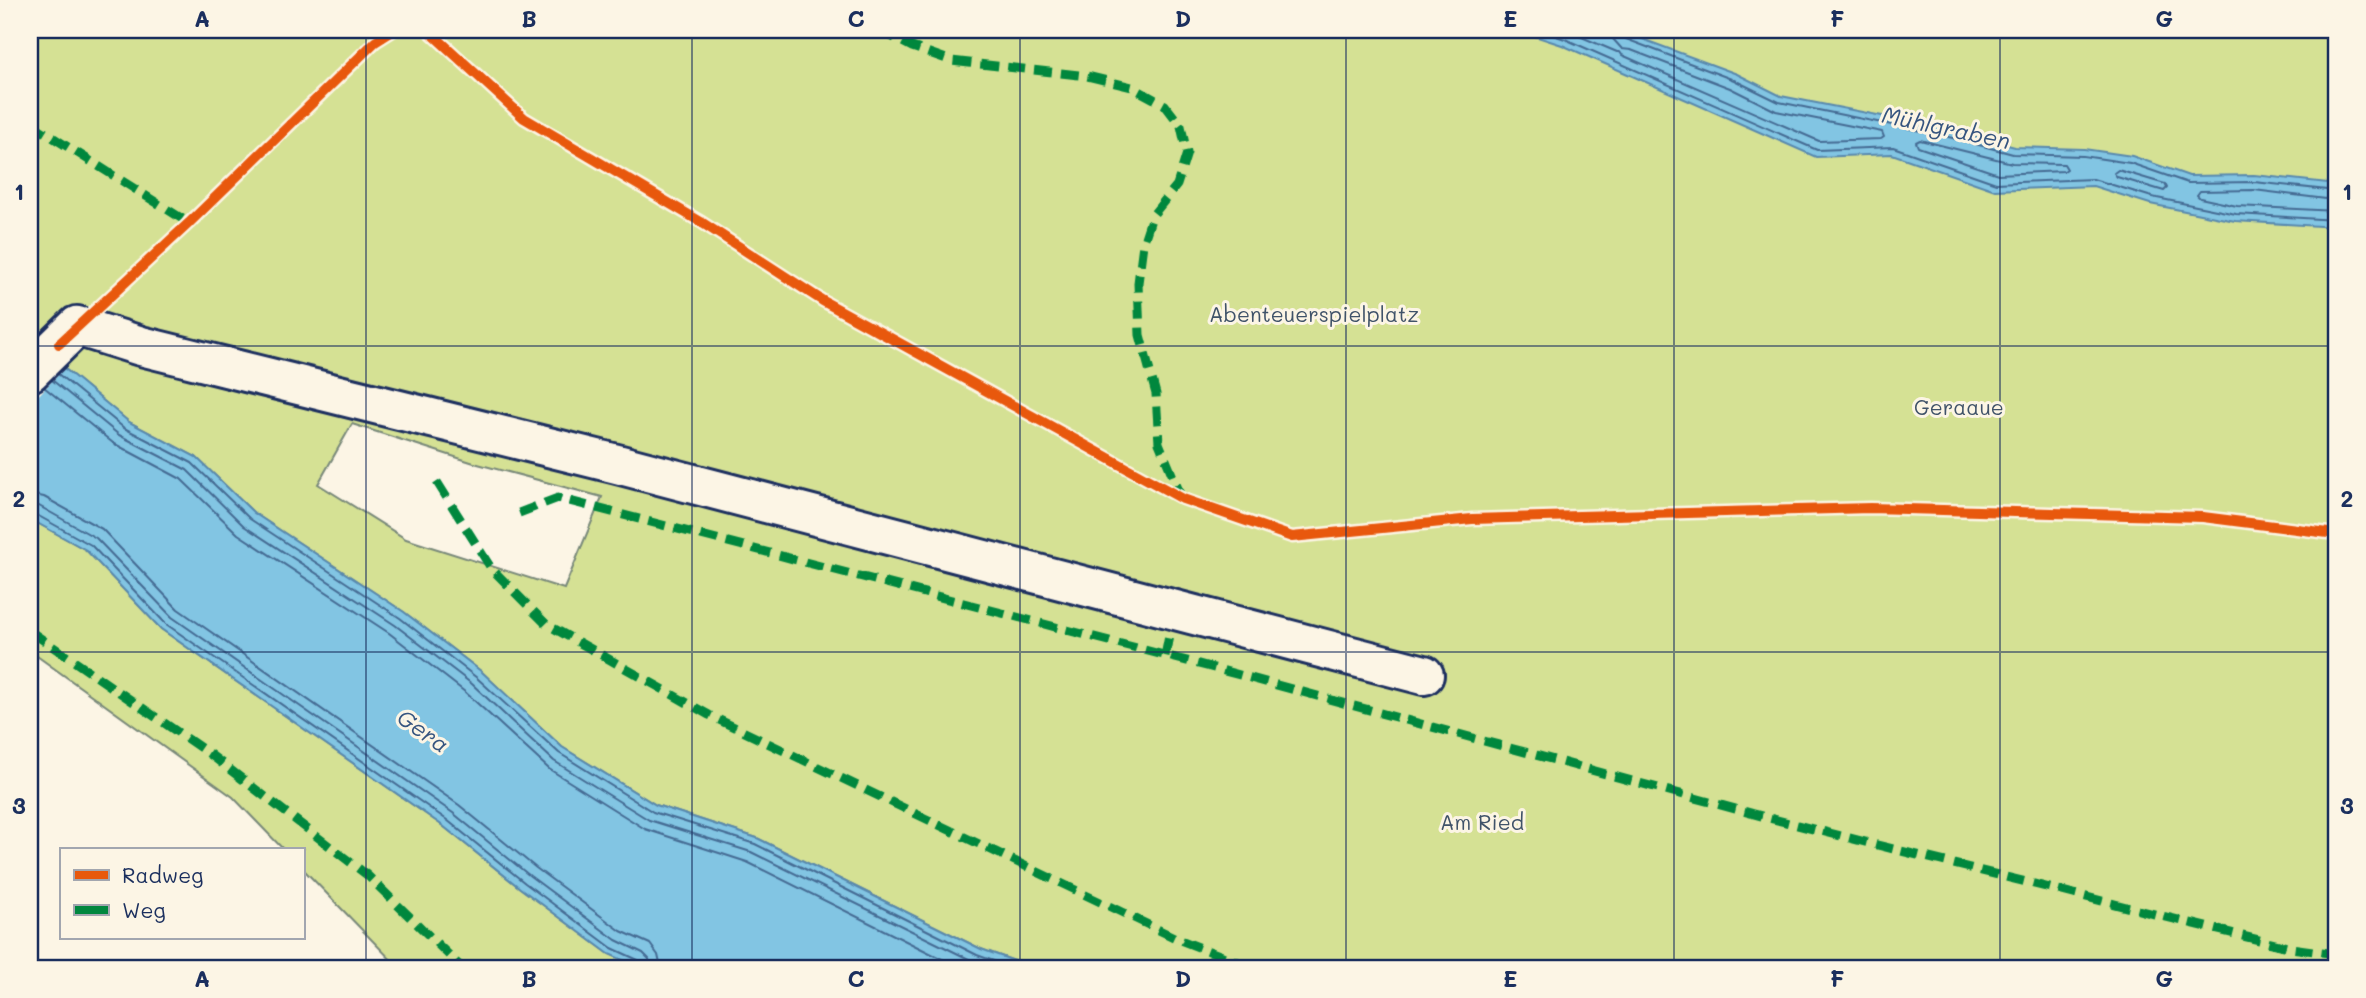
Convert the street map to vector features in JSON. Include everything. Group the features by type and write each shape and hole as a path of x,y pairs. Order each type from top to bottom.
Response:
{"lane":[{"path":"30,373 76,326 141,346 617,464 1173,621 1424,675"}],"green space":[{"name":"Geraaue","path":"30,30 2336,30 2336,968 1034,968 981,949 757,838 656,805 562,747 482,672 404,612 254,513 196,457 129,422 30,340","holes":["352,424 474,463 602,497 564,589 406,539 318,484"]},
{"path":"30,519 86,550 161,629 443,826 609,954 641,968 399,968 304,870 304,848 282,848 233,797 30,651"}],"water":[{"path":"1516,30 1618,30 1737,74 1781,96 1943,128 2015,147 2084,149 2132,156 2189,176 2254,175 2336,182 2336,227 2235,221 2150,204 2093,186 1995,190 1892,154 1816,157 1562,45"},
{"name":"Gera","path":"30,340 129,422 196,457 254,513 404,612 482,672 562,747 656,805 757,838 981,949 1034,968 641,968 609,954 443,826 161,629 86,550 30,519"}],"pier":[{"path":"30,338 66,367 30,404"}],"marked path":[{"path":"879,30 912,47 952,61 1087,76 1132,87 1165,105 1181,126 1187,153 1177,185 1152,216 1143,244 1138,283 1140,335 1156,394 1159,443 1182,498"},
{"path":"30,123 189,223"},
{"path":"437,482 491,568 546,624 709,715 1180,940 1254,968"},
{"path":"519,513 558,498 1210,667 1769,818 2291,948 2336,954"},
{"path":"30,631 211,755 367,875 462,968"},
{"path":"1165,656 1170,631"}],"cycle path":[{"path":"59,344 189,223 375,42 394,30"},
{"path":"428,30 524,118 701,222 823,301 1183,499 1292,537 1472,519 1870,508 2203,517 2336,534"}],"water label":[{"name":"Mühlgraben","path":"1946,128"}],"park label":[{"name":"Abenteuerspielplatz","path":"1314,315"},
{"name":"Am Ried","path":"1482,823"}]}
